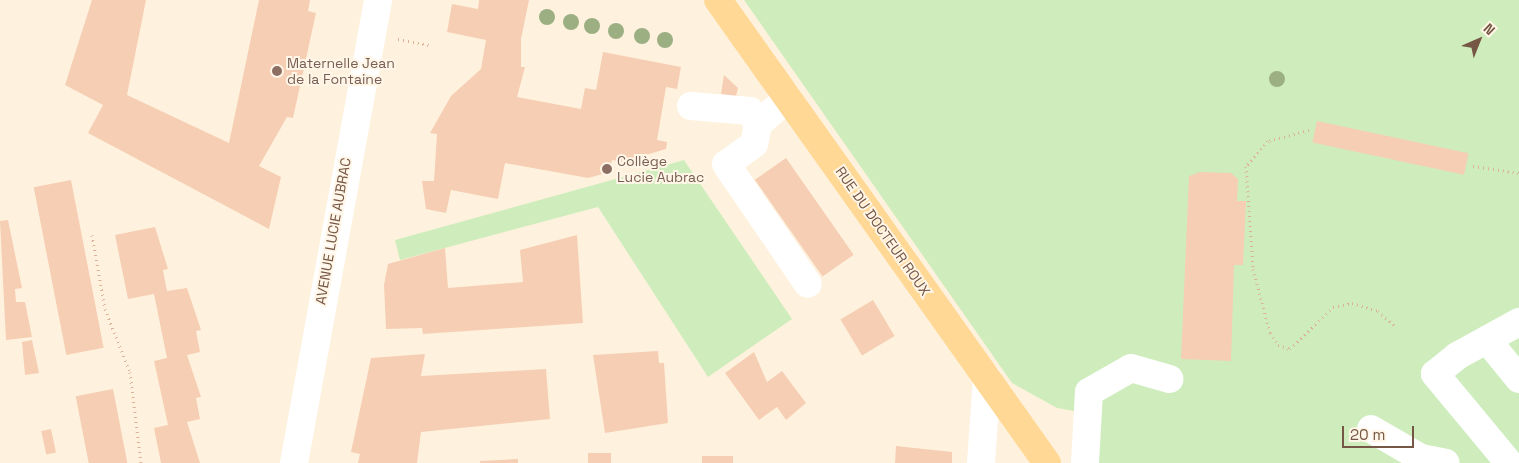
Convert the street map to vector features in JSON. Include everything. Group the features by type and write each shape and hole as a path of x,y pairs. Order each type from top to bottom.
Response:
{"main road":[{"name":"RUE DU DOCTEUR ROUX","path":"718,0 1047,463"}],"street":[{"name":"AVENUE LUCIE AUBRAC","path":"294,463 378,0"},
{"path":"788,98 758,124 754,144 726,164 808,284"},
{"path":"691,106 750,111 758,124"},
{"path":"1509,463 1435,374 1457,356 1488,341 1519,322"},
{"path":"1488,341 1519,379"},
{"path":"1085,463 1088,392 1131,368 1169,379"},
{"path":"981,463 987,377"},
{"path":"1371,429 1421,458 1446,463"}],"path":[{"path":"390,38 429,44"},
{"path":"1309,130 1268,141 1246,166 1253,269 1270,333 1278,345 1290,349 1333,306 1352,303 1378,311 1394,325"},
{"path":"1473,166 1519,173"},
{"path":"92,235 105,308 130,372 141,463"}],"green space":[{"path":"744,0 1519,0 1519,463 1095,463 1085,413 1057,408 1012,383"},
{"path":"684,160 792,319 708,377 598,207 400,260 395,240"}],"building":[{"path":"92,0 146,0 127,95 229,143 259,0 310,0 308,11 316,13 293,118 287,117 259,166 281,177 269,229 88,133 103,105 65,85"},
{"path":"479,0 529,0 521,39 521,67 525,67 517,97 581,109 585,88 596,90 603,52 681,67 677,89 666,87 657,140 667,142 666,149 642,156 640,165 612,160 610,172 588,178 505,163 498,199 451,190 446,213 426,209 422,181 434,181 437,134 430,133 451,96 481,69 486,40 447,32 452,4 478,9"},
{"path":"724,75 738,88 736,96 721,94"},
{"path":"1317,121 1469,153 1464,175 1312,143"},
{"path":"786,158 854,255 823,276 755,180"},
{"path":"1200,172 1231,173 1238,179 1237,201 1246,201 1243,265 1234,265 1231,361 1181,359 1189,176"},
{"path":"71,180 104,348 66,355 34,187"},
{"path":"8,220 22,288 15,289 16,302 25,302 32,337 6,340 0,221"},
{"path":"155,227 168,269 163,270 167,291 187,288 201,330 196,331 200,352 187,355 201,397 196,398 200,419 187,422 200,463 161,463 154,428 168,425 154,361 167,358 154,294 128,299 115,235"},
{"path":"577,235 583,323 423,334 422,328 386,329 384,285 388,264 445,248 448,288 523,282 520,250"},
{"path":"873,300 895,336 862,356 840,320"},
{"path":"32,340 39,373 25,375 22,342"},
{"path":"658,351 659,363 664,363 668,423 605,433 593,355"},
{"path":"754,352 767,382 782,371 806,403 786,420 777,407 759,420 725,373"},
{"path":"425,354 421,376 546,369 550,419 421,432 417,463 358,463 360,454 351,452 371,358"},
{"path":"113,389 127,463 89,463 76,396"},
{"path":"51,429 56,452 46,455 41,431"},
{"path":"896,446 952,452 952,463 895,463"},
{"path":"588,453 611,453 611,463 588,463"},
{"path":"702,456 733,456 733,463 702,463"},
{"path":"518,459 518,463 480,463 480,461"}],"place":[{"name":"Maternelle Jean de la Fontaine","path":"277,71"},
{"name":"Collège Lucie Aubrac","path":"607,169"}]}
